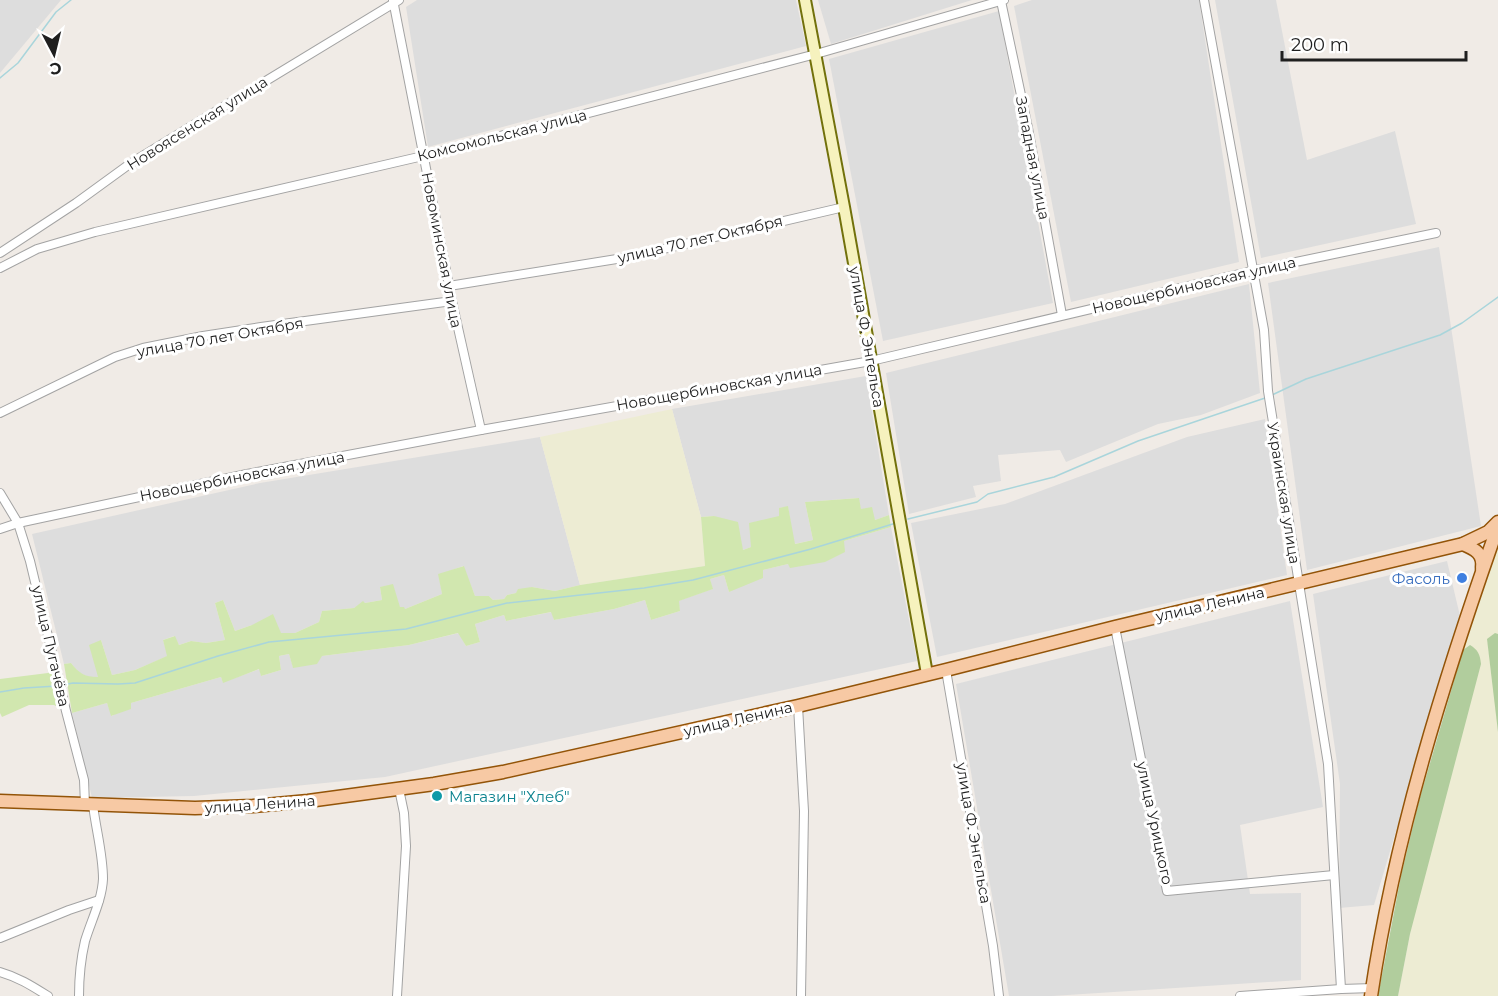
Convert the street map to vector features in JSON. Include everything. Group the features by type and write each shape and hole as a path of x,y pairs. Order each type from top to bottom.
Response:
{"main road":[{"name":"улица Ф. Энгельса","path":"805,0 927,674"},
{"path":"1463,544 1488,532 1498,524"},
{"path":"1372,992 1408,813 1444,691 1498,524"},
{"name":"улица Ленина","path":"0,801 195,808 253,806 399,789 503,772 798,706 1463,544"},
{"path":"1463,544 1491,545"},
{"path":"1463,544 1473,548 1481,557 1483,564 1481,576"}],"street":[{"name":"Украинская улица","path":"1204,0 1264,330 1268,391 1328,764 1341,989"},
{"name":"Новоминская улица","path":"395,1 449,286 481,430"},
{"name":"Новоясенская улица","path":"0,253 76,203 131,163 395,1"},
{"name":"Комсомольская улица","path":"0,268 37,249 95,232 423,156 816,54 1002,1"},
{"name":"Западная улица","path":"1002,1 1062,315"},
{"name":"улица 70 лет Октября","path":"449,286 629,257 844,207"},
{"name":"Новощербиновская улица","path":"0,529 18,523 248,474 871,361 1252,271 1436,232"},
{"name":"улица 70 лет Октября","path":"0,413 115,357 143,348 203,336 452,300"},
{"name":"улица Пугачёва","path":"0,492 18,523 30,561 101,854 103,880 85,942 79,996"},
{"name":"улица Урицкого","path":"1115,627 1167,891 1334,875"},
{"name":"улица Ф. Энгельса","path":"946,670 993,946 999,996"},
{"path":"798,706 804,811 801,996"},
{"path":"397,996 406,846 404,813 399,789"},
{"path":"0,938 99,900"},
{"path":"0,972 23,980 48,996"},
{"path":"1240,996 1341,989 1372,992"}],"shaded area":[{"path":"0,0 61,0 0,73"},
{"path":"417,0 796,0 806,46 428,147 406,7"},
{"path":"818,0 972,0 831,44"},
{"path":"1032,0 1199,0 1239,262 1071,302 1014,6"},
{"path":"1215,0 1276,0 1307,160 1395,131 1416,224 1261,258"},
{"path":"999,11 1053,303 883,341 829,59"},
{"path":"1439,247 1481,526 1307,570 1268,283"},
{"path":"1249,284 1260,393 1201,415 1158,424 1066,462 1060,450 998,455 1001,481 973,486 976,497 909,514 886,373"},
{"path":"866,376 889,515 875,520 861,509 858,498 805,502 813,540 794,544 788,507 779,508 779,516 751,547 743,550 714,516 701,517 672,409"},
{"path":"1265,419 1287,575 937,657 911,523 1005,504 1187,437"},
{"path":"540,437 580,585 555,591 532,587 507,595 504,599 493,600 489,596 475,596 463,566 439,575 442,594 405,609 400,607 380,587 382,600 363,602 354,608 322,611 319,622 295,633 281,633 252,625 235,631 223,600 215,603 225,640 206,643 191,641 179,645 174,636 163,640 168,656 135,670 112,675 101,640 98,677 88,677 78,672 71,663 64,664 32,534 260,483"},
{"path":"891,527 917,661 385,777 194,796 92,798 72,713 107,703 112,716 131,703 221,677 223,682 260,669 261,676 281,670 279,656 289,654 293,667 322,656 409,645 459,633 466,646 480,642 475,624 504,615 506,621 552,612 554,620 614,609 645,600 651,620 680,611 678,601 712,589 710,579 724,575 729,592 763,570 788,564 844,541"},
{"path":"1447,561 1460,616 1374,905 1339,908 1340,784 1313,594"},
{"path":"1290,601 1323,807 1240,825 1250,894 1301,893 1301,980 1052,996 1009,996 956,684"}],"green space":[{"path":"672,409 701,517 705,566 580,585 540,437"},
{"path":"859,498 861,509 872,507 875,520 889,515 891,527 844,541 845,552 825,562 790,568 788,564 763,570 763,578 729,592 724,575 710,579 713,589 679,601 680,611 651,620 645,600 614,609 554,620 551,612 506,621 504,615 475,624 480,642 466,646 458,633 409,645 322,656 317,664 293,668 289,654 279,656 281,670 261,676 259,669 223,683 221,677 131,703 131,709 111,716 107,703 72,713 64,664 71,663 82,674 98,677 89,645 101,640 112,675 135,670 167,656 163,640 175,636 179,645 191,641 206,643 225,640 215,603 223,600 235,631 273,614 281,633 295,633 319,622 322,611 354,608 363,601 365,603 382,600 380,587 393,584 400,607 405,609 442,594 438,574 464,566 475,596 489,596 493,600 504,599 507,595 516,593 518,589 532,587 555,591 580,585 705,566 701,517 714,516 738,522 743,550 751,547 749,523 779,516 779,508 788,506 795,544 813,540 805,502"},
{"path":"1498,545 1498,996 1398,996 1470,645 1463,650"},
{"path":"1495,633 1498,634 1498,732 1487,639"},
{"path":"1470,645 1478,653 1481,664 1410,934 1398,996 1378,996 1401,876 1419,801 1463,650"},
{"path":"56,667 66,711 54,705 29,705 2,717 0,679 48,673"}],"waterway":[{"path":"0,78 18,63 56,12 71,0"},
{"path":"1272,395 1306,379 1440,335 1462,323 1498,297"},
{"path":"908,519 977,502 988,494 1054,477 1138,441 1265,398"},
{"path":"62,685 135,683 269,642 406,629 507,603 644,588 693,580 811,549 896,523"},
{"path":"0,692 57,686"}],"place":[{"name":"Фасоль","path":"1462,578"},
{"name":"Магазин \"Хлеб\"","path":"437,796"}]}
